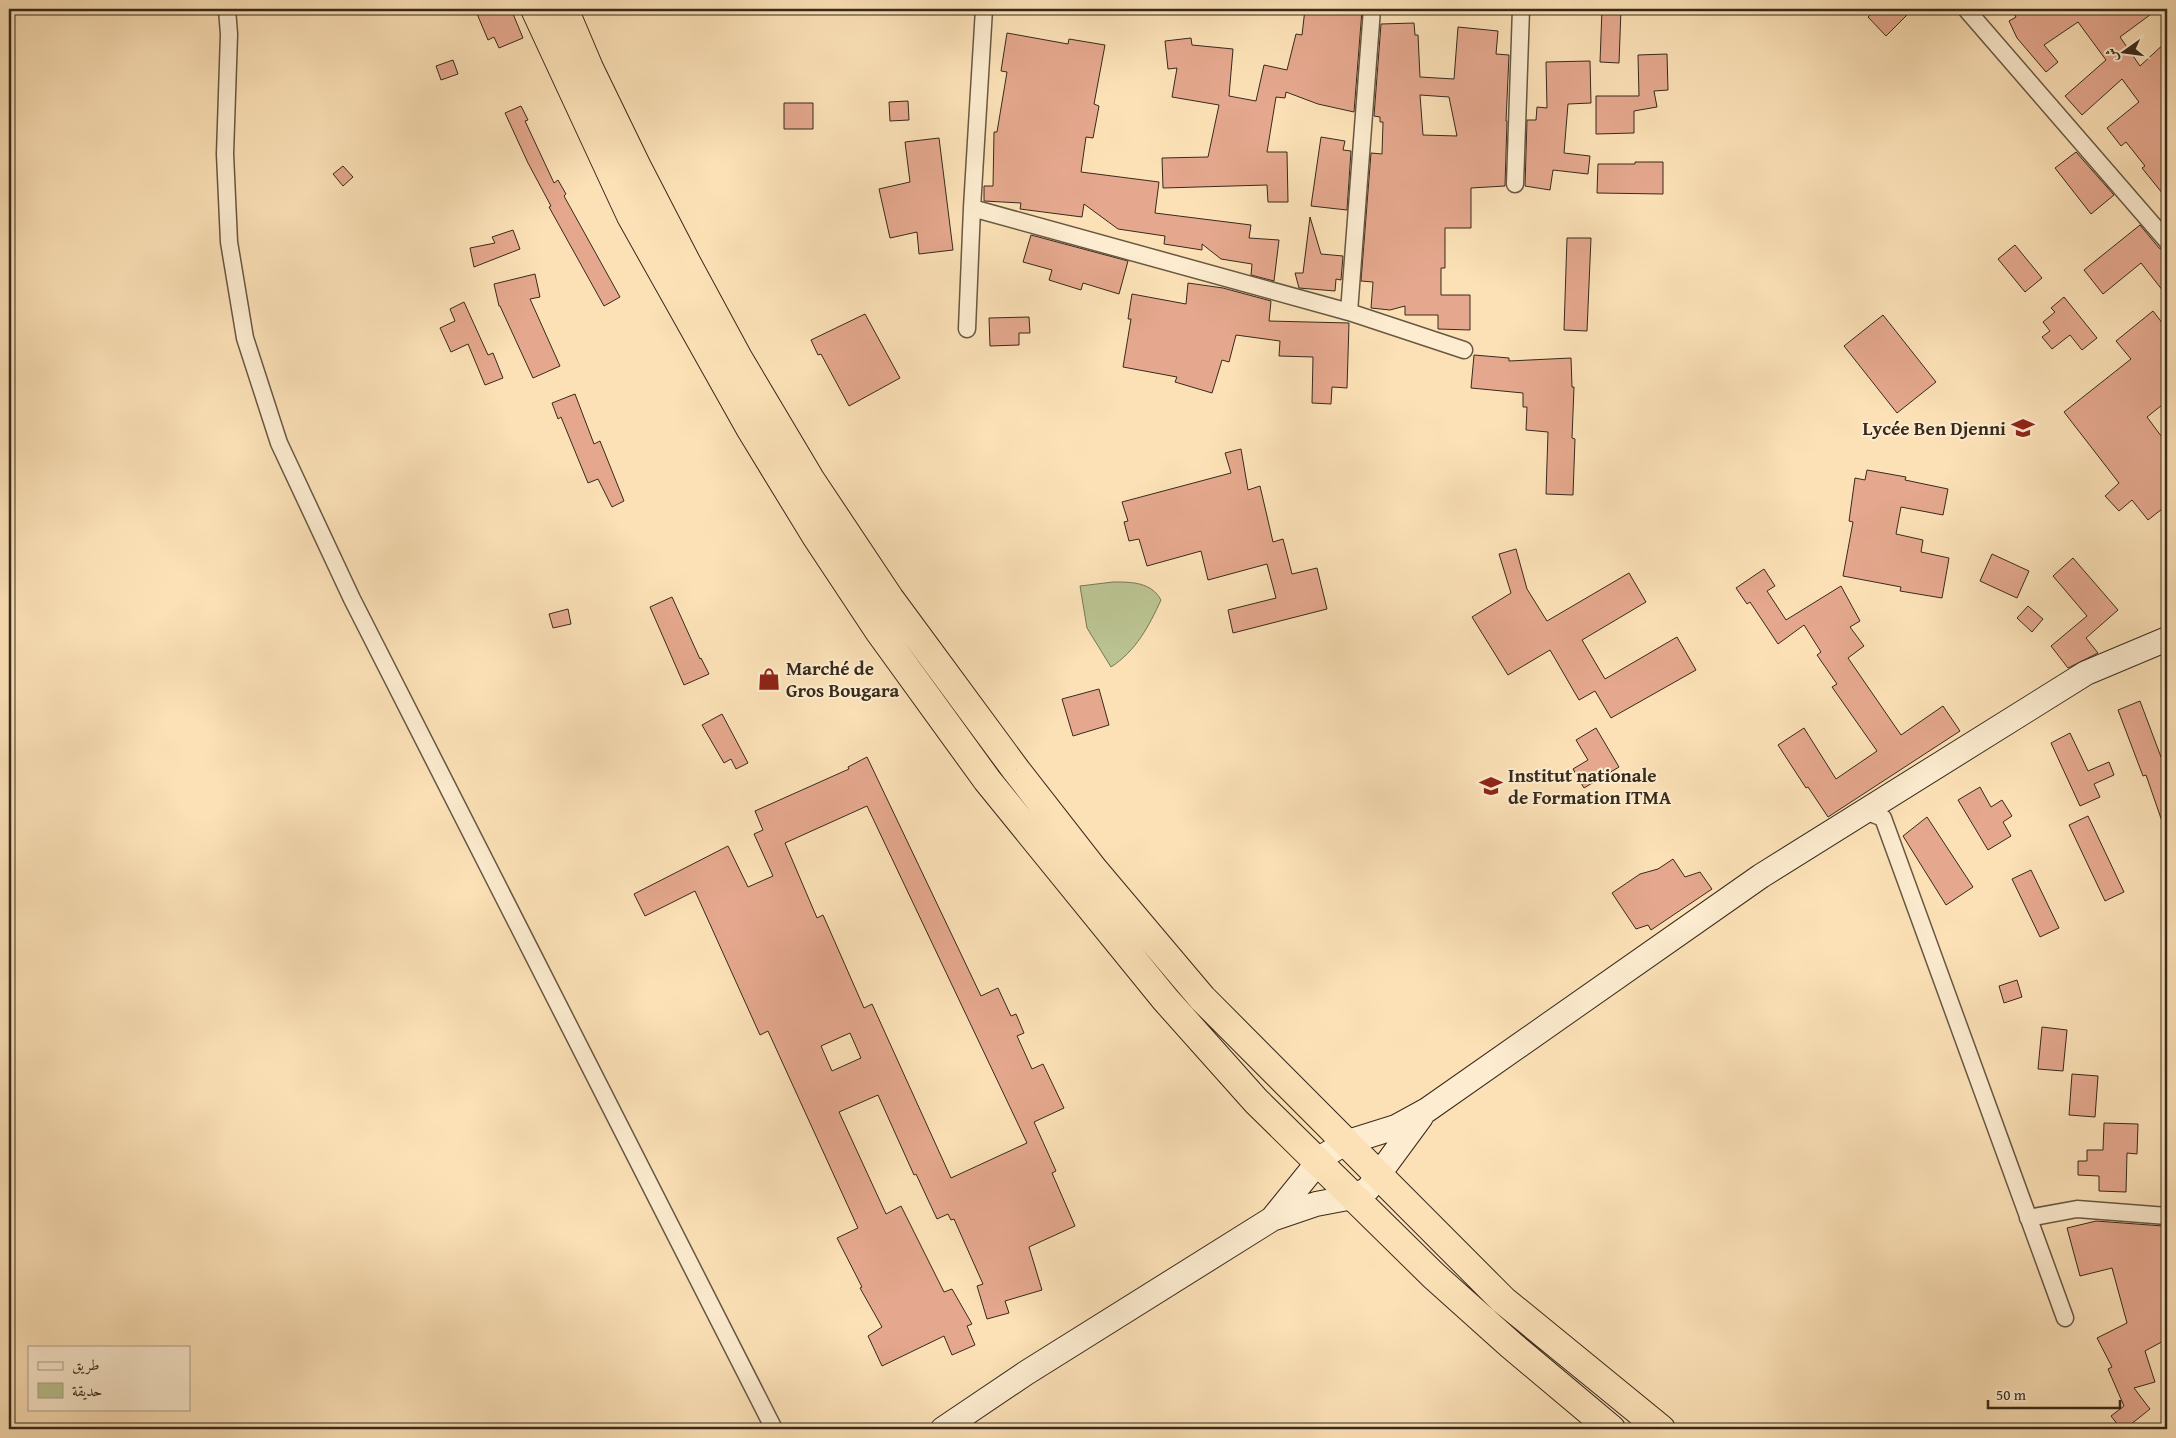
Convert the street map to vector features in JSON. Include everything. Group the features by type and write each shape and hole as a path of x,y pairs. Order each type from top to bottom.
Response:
{"highway":[{"path":"535,9 631,216 694,332 750,428 806,519 879,631 987,780 1165,999 1256,1101 1433,1275 1511,1345 1611,1429"},
{"path":"564,9 589,68 638,169 684,260 733,350 810,479 890,599 962,700 1100,877 1202,998 1503,1300 1662,1429"}],"main road":[{"path":"1272,1219 1319,1162 1345,1143 1396,1127 1427,1110 1761,876 2086,673 2167,639"},
{"path":"943,1429 1026,1373 1272,1219 1316,1204 1353,1197 1368,1189 1401,1141 1427,1110"}],"street":[{"path":"227,9 229,34 225,154 229,242 245,338 279,443 352,599 774,1429"},
{"path":"967,329 984,9"},
{"path":"1349,312 1372,9"},
{"path":"1515,184 1521,9"},
{"path":"1966,9 2167,241"},
{"path":"972,208 1349,312 1464,350"},
{"path":"1865,811 1883,818 2065,1318"},
{"path":"2028,1218 2077,1209 2167,1216"}],"green space":[{"path":"1113,582 1134,583 1146,586 1157,594 1161,600 1152,619 1135,646 1111,667 1087,628 1080,586"}],"building":[{"path":"475,9 511,9 523,38 499,48 494,37 488,40"},
{"path":"1305,9 1362,10 1354,112 1318,104 1286,92 1285,98 1276,97 1267,152 1287,152 1288,202 1268,202 1267,185 1163,188 1162,158 1208,157 1219,105 1172,97 1177,68 1168,69 1165,41 1191,38 1192,45 1233,49 1229,96 1256,101 1264,65 1287,70 1296,34 1302,35"},
{"path":"1602,9 1621,9 1619,63 1600,62"},
{"path":"1876,9 1913,9 1886,36 1868,17"},
{"path":"2011,9 2158,9 2120,37 2140,66 2167,41 2167,199 2142,168 2145,166 2126,142 2121,146 2107,128 2139,102 2122,79 2082,115 2065,96 2106,60 2078,22 2044,45 2058,62 2046,72 2017,38 2009,21 2016,17"},
{"path":"1414,23 1415,35 1418,35 1420,77 1454,79 1458,27 1498,31 1496,54 1509,55 1505,186 1471,188 1471,228 1445,228 1445,268 1441,268 1441,295 1470,295 1470,330 1438,329 1438,315 1405,315 1405,306 1390,310 1371,308 1373,282 1361,281 1371,153 1382,154 1383,122 1380,122 1380,117 1374,116 1381,24","holes":["1420,95 1449,97 1457,136 1423,135"]},
{"path":"1007,33 1068,44 1069,39 1105,45 1094,104 1099,106 1093,138 1086,137 1081,172 1159,182 1155,213 1251,225 1249,238 1279,240 1274,281 1251,275 1252,264 1221,259 1202,244 1202,250 1164,244 1165,236 1118,229 1084,204 1082,217 1020,209 1021,203 984,201 984,186 993,186 994,132 997,132 1007,72 1001,71"},
{"path":"1667,54 1668,90 1654,91 1657,107 1634,111 1634,133 1596,134 1596,96 1639,96 1638,55"},
{"path":"453,60 458,74 441,80 436,66"},
{"path":"1590,61 1591,103 1568,104 1564,153 1590,156 1588,174 1553,170 1550,190 1525,186 1527,120 1536,120 1537,107 1547,108 1546,62"},
{"path":"908,101 909,120 890,121 889,102"},
{"path":"784,103 813,103 813,129 784,129"},
{"path":"521,106 528,120 525,121 554,183 558,180 566,194 564,196 620,297 604,306 549,207 551,206 528,163 505,113"},
{"path":"1321,137 1345,141 1343,150 1351,151 1347,210 1311,206"},
{"path":"939,138 953,250 919,254 917,232 890,238 879,189 910,182 905,142"},
{"path":"2076,152 2114,195 2091,214 2055,168"},
{"path":"1635,162 1663,162 1663,194 1597,193 1598,164 1635,164"},
{"path":"343,166 353,177 343,186 333,174"},
{"path":"1310,217 1321,254 1343,256 1341,280 1336,279 1335,291 1299,288 1295,273 1303,273"},
{"path":"2140,225 2159,248 2167,252 2167,296 2141,263 2103,294 2084,270"},
{"path":"513,230 520,249 474,267 470,248 495,243 492,237"},
{"path":"1031,235 1128,261 1119,294 1083,283 1081,290 1049,280 1052,270 1023,262"},
{"path":"1567,238 1591,238 1587,331 1564,330"},
{"path":"2015,245 2042,278 2025,292 1998,259"},
{"path":"535,274 540,297 530,299 560,366 533,378 499,306 494,284"},
{"path":"1188,283 1223,288 1271,301 1269,321 1349,323 1347,388 1332,387 1331,404 1312,403 1313,357 1279,356 1280,341 1236,335 1229,362 1222,360 1212,393 1175,382 1177,377 1123,367 1131,319 1128,319 1132,294 1186,304"},
{"path":"2064,297 2097,338 2082,350 2070,335 2052,349 2042,337 2050,331 2043,322 2055,312 2051,308"},
{"path":"464,302 488,355 493,353 503,378 485,385 468,344 451,352 440,328 455,321 450,309"},
{"path":"2153,311 2167,329 2167,401 2147,417 2167,444 2167,505 2148,520 2132,500 2119,511 2105,496 2119,483 2064,412 2131,359 2116,341"},
{"path":"865,314 900,378 849,406 821,354 818,355 811,340"},
{"path":"1883,315 1936,382 1897,413 1844,346"},
{"path":"1029,317 1030,333 1019,333 1019,345 990,346 989,318"},
{"path":"1474,355 1509,358 1509,361 1571,358 1572,387 1574,387 1572,438 1575,439 1573,495 1546,494 1548,432 1526,430 1527,407 1523,407 1523,393 1471,388"},
{"path":"575,394 594,444 600,441 624,501 612,507 598,479 588,483 561,417 558,419 552,403"},
{"path":"1241,449 1248,490 1260,486 1273,542 1283,539 1292,574 1317,568 1327,609 1233,633 1228,610 1276,598 1267,564 1208,580 1201,551 1147,566 1139,539 1129,541 1124,522 1128,521 1122,502 1231,473 1225,453"},
{"path":"1867,470 1906,477 1905,480 1948,489 1943,515 1901,507 1896,534 1923,540 1921,552 1949,558 1942,598 1900,591 1901,587 1843,576 1853,522 1849,521 1855,478 1865,480"},
{"path":"1516,549 1527,589 1547,621 1629,573 1646,602 1582,640 1605,679 1677,637 1696,670 1611,718 1595,691 1579,700 1550,650 1508,675 1472,617 1511,593 1499,554"},
{"path":"1992,554 2029,571 2017,598 1980,581"},
{"path":"2073,558 2118,610 2086,638 2098,653 2068,668 2051,646 2087,616 2053,576"},
{"path":"1764,569 1775,586 1767,591 1786,620 1841,586 1860,621 1850,627 1864,646 1848,658 1901,735 1943,706 1960,731 1828,817 1808,787 1806,788 1778,745 1804,728 1836,779 1877,751 1832,687 1837,684 1817,655 1821,652 1804,625 1778,644 1750,602 1747,604 1736,588"},
{"path":"672,597 700,659 709,674 684,685 650,607"},
{"path":"2028,606 2043,619 2032,632 2017,618"},
{"path":"568,609 571,624 553,628 549,614"},
{"path":"1099,689 1109,725 1073,736 1062,699"},
{"path":"2140,701 2167,773 2167,830 2165,830 2146,775 2143,776 2118,710"},
{"path":"722,714 748,763 736,769 731,759 724,763 702,725"},
{"path":"1596,728 1619,767 1584,788 1573,769 1588,760 1576,740"},
{"path":"2070,733 2088,771 2109,762 2114,775 2094,784 2100,797 2080,806 2051,743"},
{"path":"867,757 981,996 998,988 1011,1016 1016,1014 1024,1033 1017,1036 1032,1069 1043,1064 1064,1108 1034,1122 1056,1171 1052,1173 1075,1226 1029,1247 1042,1290 1005,1301 1009,1313 987,1319 977,1286 983,1284 954,1219 951,1220 948,1214 937,1219 916,1174 914,1175 878,1095 839,1112 886,1214 901,1206 944,1292 952,1289 972,1324 967,1326 975,1345 952,1355 944,1336 882,1366 868,1336 882,1327 860,1288 862,1287 837,1238 858,1228 768,1031 760,1035 695,891 645,916 634,894 728,846 748,887 773,876 754,834 763,830 755,811 849,769 848,767","holes":["867,806 1027,1143 951,1178 872,1004 864,1008 823,915 817,918 785,843","850,1033 861,1058 832,1071 821,1046"]},
{"path":"1980,787 1991,807 2002,800 2012,816 2003,822 2011,836 1988,850 1958,800"},
{"path":"2088,816 2124,892 2105,901 2069,825"},
{"path":"1927,817 1973,887 1946,905 1903,836"},
{"path":"1673,859 1685,877 1700,872 1712,889 1651,930 1648,925 1636,929 1612,893 1640,874 1658,869"},
{"path":"2031,870 2059,928 2040,937 2012,879"},
{"path":"2017,980 2022,997 2004,1003 1999,986"},
{"path":"2042,1027 2067,1030 2063,1071 2038,1069"},
{"path":"2072,1074 2098,1076 2095,1117 2069,1115"},
{"path":"2104,1123 2138,1124 2137,1154 2127,1153 2126,1192 2099,1191 2099,1176 2078,1175 2078,1161 2087,1161 2087,1150 2103,1150"},
{"path":"2096,1221 2163,1226 2167,1246 2167,1339 2145,1351 2155,1382 2134,1388 2150,1409 2125,1429 2121,1429 2111,1416 2124,1406 2108,1369 2112,1367 2097,1338 2127,1323 2112,1268 2080,1276 2067,1228"}],"place":[{"name":"Lycée Ben Djenni","path":"2023,428"},
{"name":"Marché de Gros Bougara","path":"769,679"},
{"name":"Institut nationale de Formation ITMA","path":"1491,786"}]}
